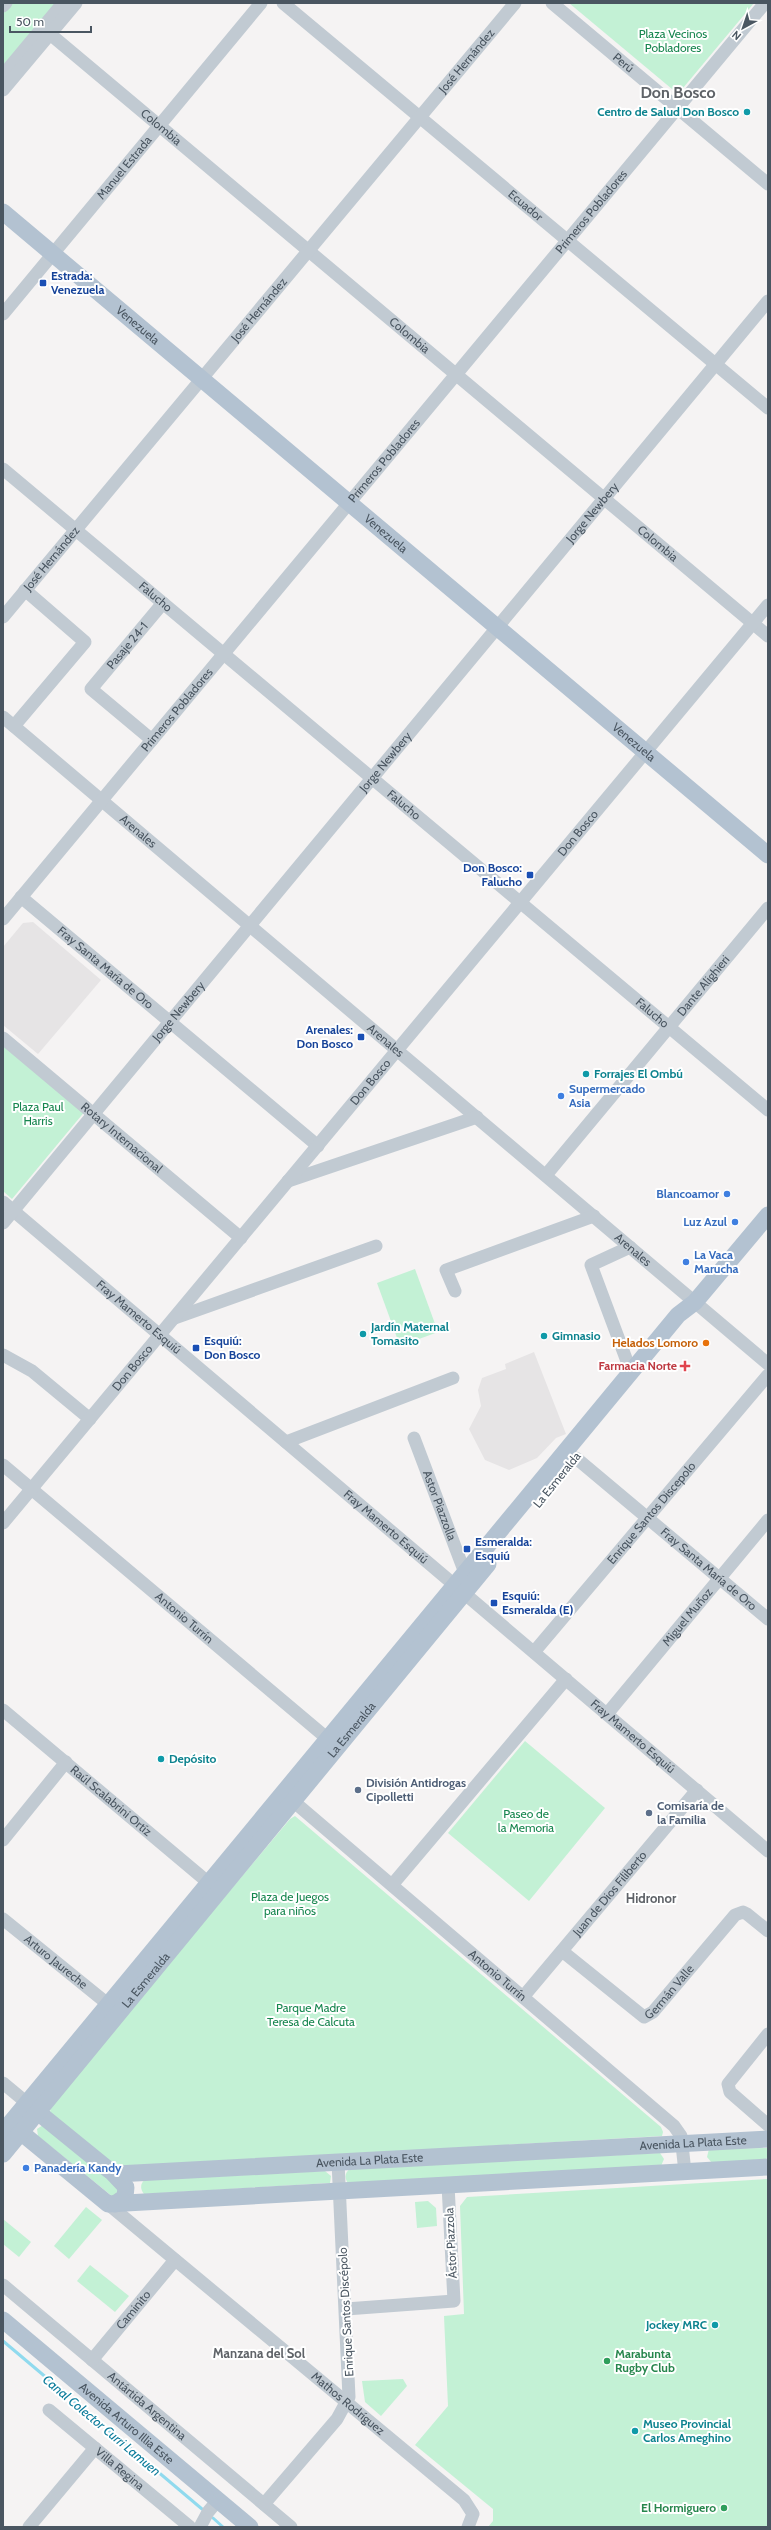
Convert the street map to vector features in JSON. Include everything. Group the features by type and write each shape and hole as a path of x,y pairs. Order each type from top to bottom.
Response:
{"main road":[{"name":"Venezuela","path":"3,212 768,855"},
{"name":"La Esmeralda","path":"3,2154 9,2127 33,2107 333,1743 631,1372 678,1315 696,1302 768,1215"},
{"name":"La Esmeralda","path":"462,1584 576,1458 687,1322 696,1302"},
{"name":"La Esmeralda","path":"33,2107 109,2005 214,1887"},
{"name":"Avenida La Plata Este","path":"33,2107 109,2170 121,2174 768,2139"},
{"path":"9,2127 112,2204 768,2167"},
{"path":"109,2170 126,2187 125,2197 112,2204"},
{"name":"Avenida Arturo Illia Este","path":"3,2320 250,2527"}],"street":[{"path":"3,6 6,3"},
{"path":"3,75 63,3"},
{"path":"3,90 76,3"},
{"name":"Manuel Estrada","path":"3,314 261,3"},
{"name":"Ecuador","path":"283,3 768,408"},
{"name":"José Hernández","path":"3,617 515,3"},
{"name":"Perú","path":"552,3 768,184"},
{"name":"Primeros Pobladores","path":"3,919 765,3"},
{"name":"Colombia","path":"50,34 768,636"},
{"name":"Jorge Newbery","path":"3,1223 768,301"},
{"name":"Falucho","path":"3,469 768,1110"},
{"path":"6,721 85,642 25,590"},
{"name":"Pasaje 24-1","path":"152,740 91,689 162,603"},
{"name":"Don Bosco","path":"3,1523 768,604"},
{"name":"Arenales","path":"6,721 102,800 768,1364"},
{"name":"Fray Santa María de Oro","path":"21,898 318,1146"},
{"name":"Dante Alighieri","path":"546,1175 768,908"},
{"name":"Rotary Internacional","path":"3,1038 241,1238"},
{"path":"288,1182 477,1117"},
{"name":"Fray Mamerto Esquiú","path":"3,1202 286,1442 462,1584 534,1652 768,1851"},
{"path":"455,1291 446,1270 594,1216"},
{"path":"173,1319 376,1246"},
{"path":"630,1247 591,1265 631,1372"},
{"path":"3,1355 32,1371 90,1419"},
{"name":"Enrique Santos Discepolo","path":"534,1652 768,1375"},
{"path":"286,1442 453,1378"},
{"name":"Astor Piazzolla","path":"414,1438 462,1584"},
{"name":"Fray Santa María de Oro","path":"576,1458 768,1619"},
{"name":"Antonio Turrín","path":"3,1465 30,1490 333,1743"},
{"name":"Miguel Muñoz","path":"607,1714 768,1520"},
{"path":"392,1885 566,1679"},
{"name":"Raúl Scalabrini Ortíz","path":"3,1710 214,1887"},
{"path":"3,1840 66,1762"},
{"name":"Juan de Dios Filiberto","path":"523,1997 696,1790"},
{"name":"Antonio Turrín","path":"288,1797 674,2126 683,2143 685,2172"},
{"name":"Germán Valle","path":"562,1951 644,2017 653,2012 739,1912 747,1914 768,1931"},
{"name":"Arturo Jaureche","path":"3,1919 109,2005"},
{"path":"768,2034 728,2084 730,2092 768,2125"},
{"name":"Avenida La Plata Este","path":"3,2083 33,2107"},
{"name":"Enrique Santos Discépolo","path":"264,2504 337,2419 347,2404 350,2384 338,2162"},
{"name":"Ástor Piazzola","path":"346,2309 454,2301 448,2185"},
{"name":"Mathos Rodríguez","path":"112,2204 175,2260 464,2500 473,2514 468,2527"},
{"name":"Caminito","path":"92,2360 175,2260"},
{"name":"Antártida Argentina","path":"3,2285 292,2527"},
{"name":"Villa Regina","path":"49,2410 190,2527"},
{"path":"29,2527 95,2448"},
{"path":"200,2527 208,2512 218,2500"}],"shaded area":[{"path":"33,922 101,980 38,1054 3,1025 3,947 23,923"},
{"path":"534,1352 566,1434 556,1438 537,1458 509,1470 485,1460 469,1429 481,1406 478,1390 482,1378 506,1369 505,1364"}],"green space":[{"path":"3,3 72,3 3,85"},
{"name":"Plaza Vecinos Pobladores","path":"569,3 754,3 678,94"},
{"name":"Plaza Paul Harris","path":"3,1040 86,1110 12,1199 3,1191"},
{"path":"415,1269 438,1332 400,1346 377,1283"},
{"name":"Paseo de la Memoria","path":"525,1741 605,1808 529,1901 448,1833"},
{"name":"Parque Madre Teresa de Calcuta","path":"295,1816 661,2127 663,2132 662,2136 124,2167 115,2165 50,2113 51,2104 290,1819"},
{"path":"43,2125 120,2189 113,2197 38,2136 37,2129"},
{"path":"767,2148 768,2156 766,2159 712,2163 707,2157 709,2149"},
{"path":"660,2153 664,2159 661,2166 348,2183 346,2177 346,2173 350,2169"},
{"path":"325,2171 331,2176 330,2183 144,2194 141,2188 141,2184 145,2180"},
{"name":"Marabunta Rugby Club","path":"768,2179 768,2527 488,2527 493,2521 493,2509 415,2445 448,2406 444,2316 464,2314 460,2206 467,2197"},
{"path":"428,2201 436,2208 437,2226 417,2228 415,2202"},
{"path":"86,2207 102,2220 69,2259 54,2246"},
{"path":"3,2219 31,2242 19,2257 3,2244"},
{"path":"90,2265 129,2296 115,2312 77,2281"},
{"path":"403,2379 407,2386 381,2416 365,2402 362,2381"}],"waterway":[{"name":"Canal Colector Curri Lamuen","path":"3,2341 202,2509"},
{"name":"Canal Colector Curri Lamuen","path":"213,2518 223,2527"}],"place":[{"name":"Centro de Salud Don Bosco","path":"747,112"},
{"name":"Estrada: Venezuela","path":"43,283"},
{"name":"Don Bosco: Falucho","path":"530,875"},
{"name":"Arenales: Don Bosco","path":"361,1037"},
{"name":"Forrajes El Ombú","path":"586,1074"},
{"name":"Supermercado Asia","path":"561,1096"},
{"name":"Blancoamor","path":"727,1194"},
{"name":"Luz Azul","path":"735,1222"},
{"name":"La Vaca Marucha","path":"686,1262"},
{"name":"Jardín Maternal Tomasito","path":"363,1334"},
{"name":"Gimnasio","path":"544,1336"},
{"name":"Helados Lomoro","path":"706,1343"},
{"name":"Esquiú: Don Bosco","path":"196,1348"},
{"name":"Farmacia Norte","path":"685,1366"},
{"name":"Esmeralda: Esquiú","path":"467,1549"},
{"name":"Esquiú: Esmeralda (E)","path":"494,1603"},
{"name":"Depósito","path":"161,1759"},
{"name":"División Antidrogas Cipolletti","path":"358,1790"},
{"name":"Comisaría de la Familia","path":"649,1813"},
{"name":"Panadería Kandy","path":"26,2168"},
{"name":"Jockey MRC","path":"715,2325"},
{"name":"Marabunta Rugby Club","path":"607,2361"},
{"name":"Museo Provincial Carlos Ameghino","path":"635,2431"},
{"name":"El Hormiguero","path":"724,2508"}],"district":[{"name":"Don Bosco","path":"678,92"},
{"name":"Hidronor","path":"651,1898"},
{"name":"Manzana del Sol","path":"259,2353"}],"park label":[{"name":"Plaza de Juegos para niños","path":"290,1904"}]}
